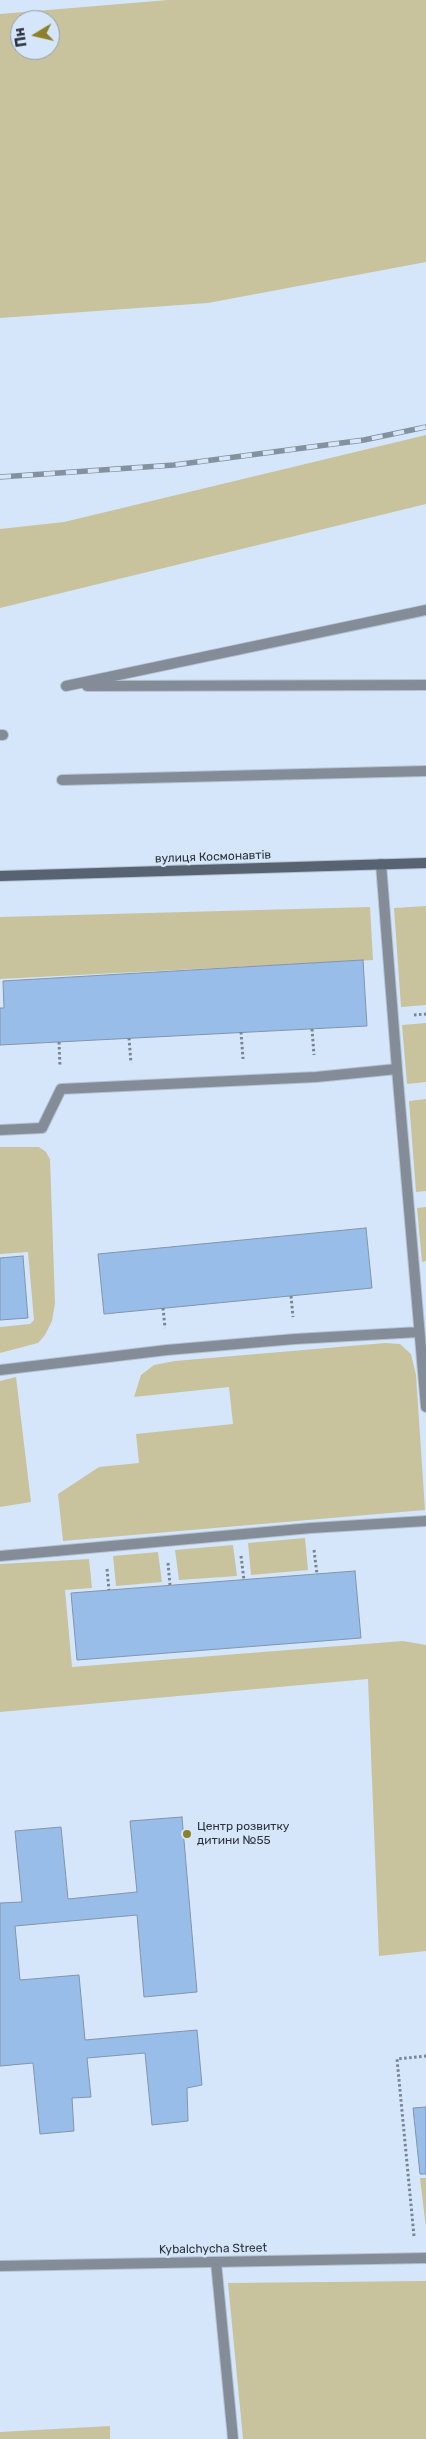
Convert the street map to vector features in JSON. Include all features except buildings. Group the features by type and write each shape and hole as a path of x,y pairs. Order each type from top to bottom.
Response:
{"street":[{"path":"426,610 66,686 426,685"},
{"path":"62,780 426,771"},
{"name":"вулиця Космонавтів","path":"0,876 426,863"},
{"path":"381,864 426,1407"},
{"path":"0,1130 42,1128 61,1090 316,1076 397,1069"},
{"path":"0,1370 167,1350 296,1339 419,1332"},
{"path":"0,1556 311,1528 426,1522"},
{"name":"Kybalchycha Street","path":"0,2266 421,2258"},
{"path":"216,2262 233,2439"}],"path":[{"path":"421,2258 397,2059 426,2056"}],"shaded area":[{"path":"168,0 426,0 426,262 208,303 0,318 0,14 10,13 10,60 60,60 60,10 48,10"},
{"path":"426,435 426,504 0,608 0,529 64,522"},
{"path":"426,906 426,1005 401,1007 394,908"},
{"path":"370,907 373,960 0,979 0,917"},
{"path":"426,1023 426,1082 407,1084 402,1025"},
{"path":"426,1099 426,1191 416,1192 409,1101"},
{"path":"0,1147 39,1147 46,1152 50,1159 55,1303 52,1321 45,1335 38,1343 0,1353 0,1327 30,1324 34,1320 28,1252 0,1254"},
{"path":"426,1207 426,1261 422,1262 417,1208"},
{"path":"385,1343 400,1344 411,1354 416,1375 425,1510 63,1541 58,1494 99,1467 139,1463 136,1434 233,1424 229,1387 134,1397 141,1375 154,1365 175,1361"},
{"path":"16,1377 31,1502 0,1507 0,1381"},
{"path":"305,1538 308,1570 251,1575 248,1543"},
{"path":"233,1545 237,1576 179,1580 175,1550"},
{"path":"158,1552 162,1582 116,1586 113,1556"},
{"path":"89,1559 92,1588 65,1590 72,1667 403,1641 426,1645 426,1951 379,1956 368,1679 0,1712 0,1564"},
{"path":"420,2178 426,2178 426,2228"},
{"path":"426,2281 426,2439 243,2439 228,2283"},
{"path":"110,2426 110,2439 0,2439 0,2432"}],"railway":[{"path":"0,477 174,465 364,440 426,427"}],"place":[{"name":"Центр розвитку дитини №55","path":"187,1834"}]}
